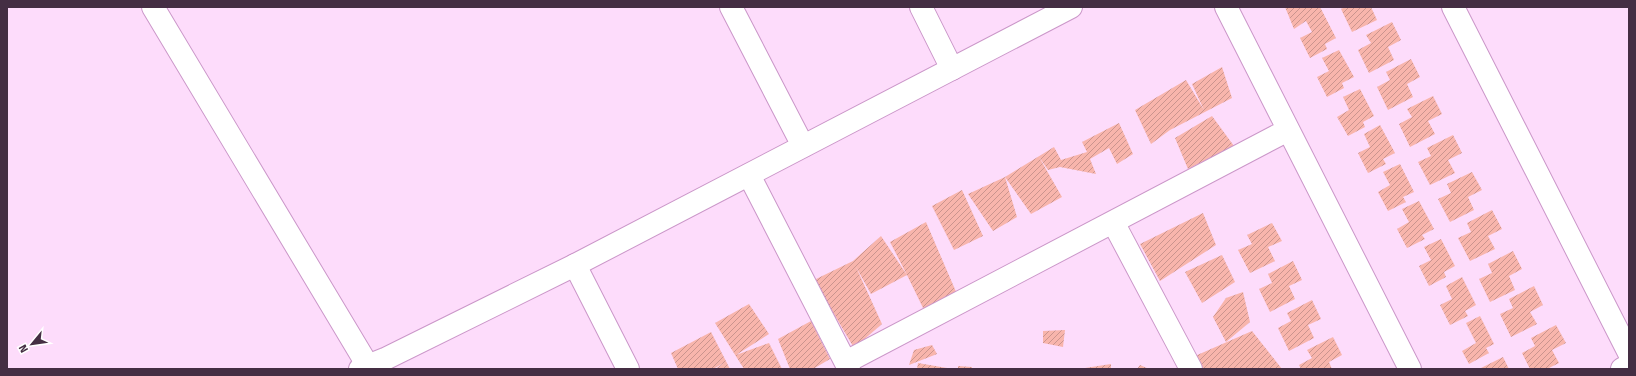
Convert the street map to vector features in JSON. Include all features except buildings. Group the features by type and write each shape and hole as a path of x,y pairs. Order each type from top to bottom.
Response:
{"street":[{"path":"153,7 376,366 575,265 1071,7"},
{"path":"731,7 803,146"},
{"path":"921,7 952,69"},
{"path":"1226,7 1410,369"},
{"path":"1453,7 1629,353"},
{"path":"749,175 847,366 1113,222 1288,130"},
{"path":"1113,222 1191,369"},
{"path":"575,265 628,369"},
{"path":"1622,369 1629,365"}]}
